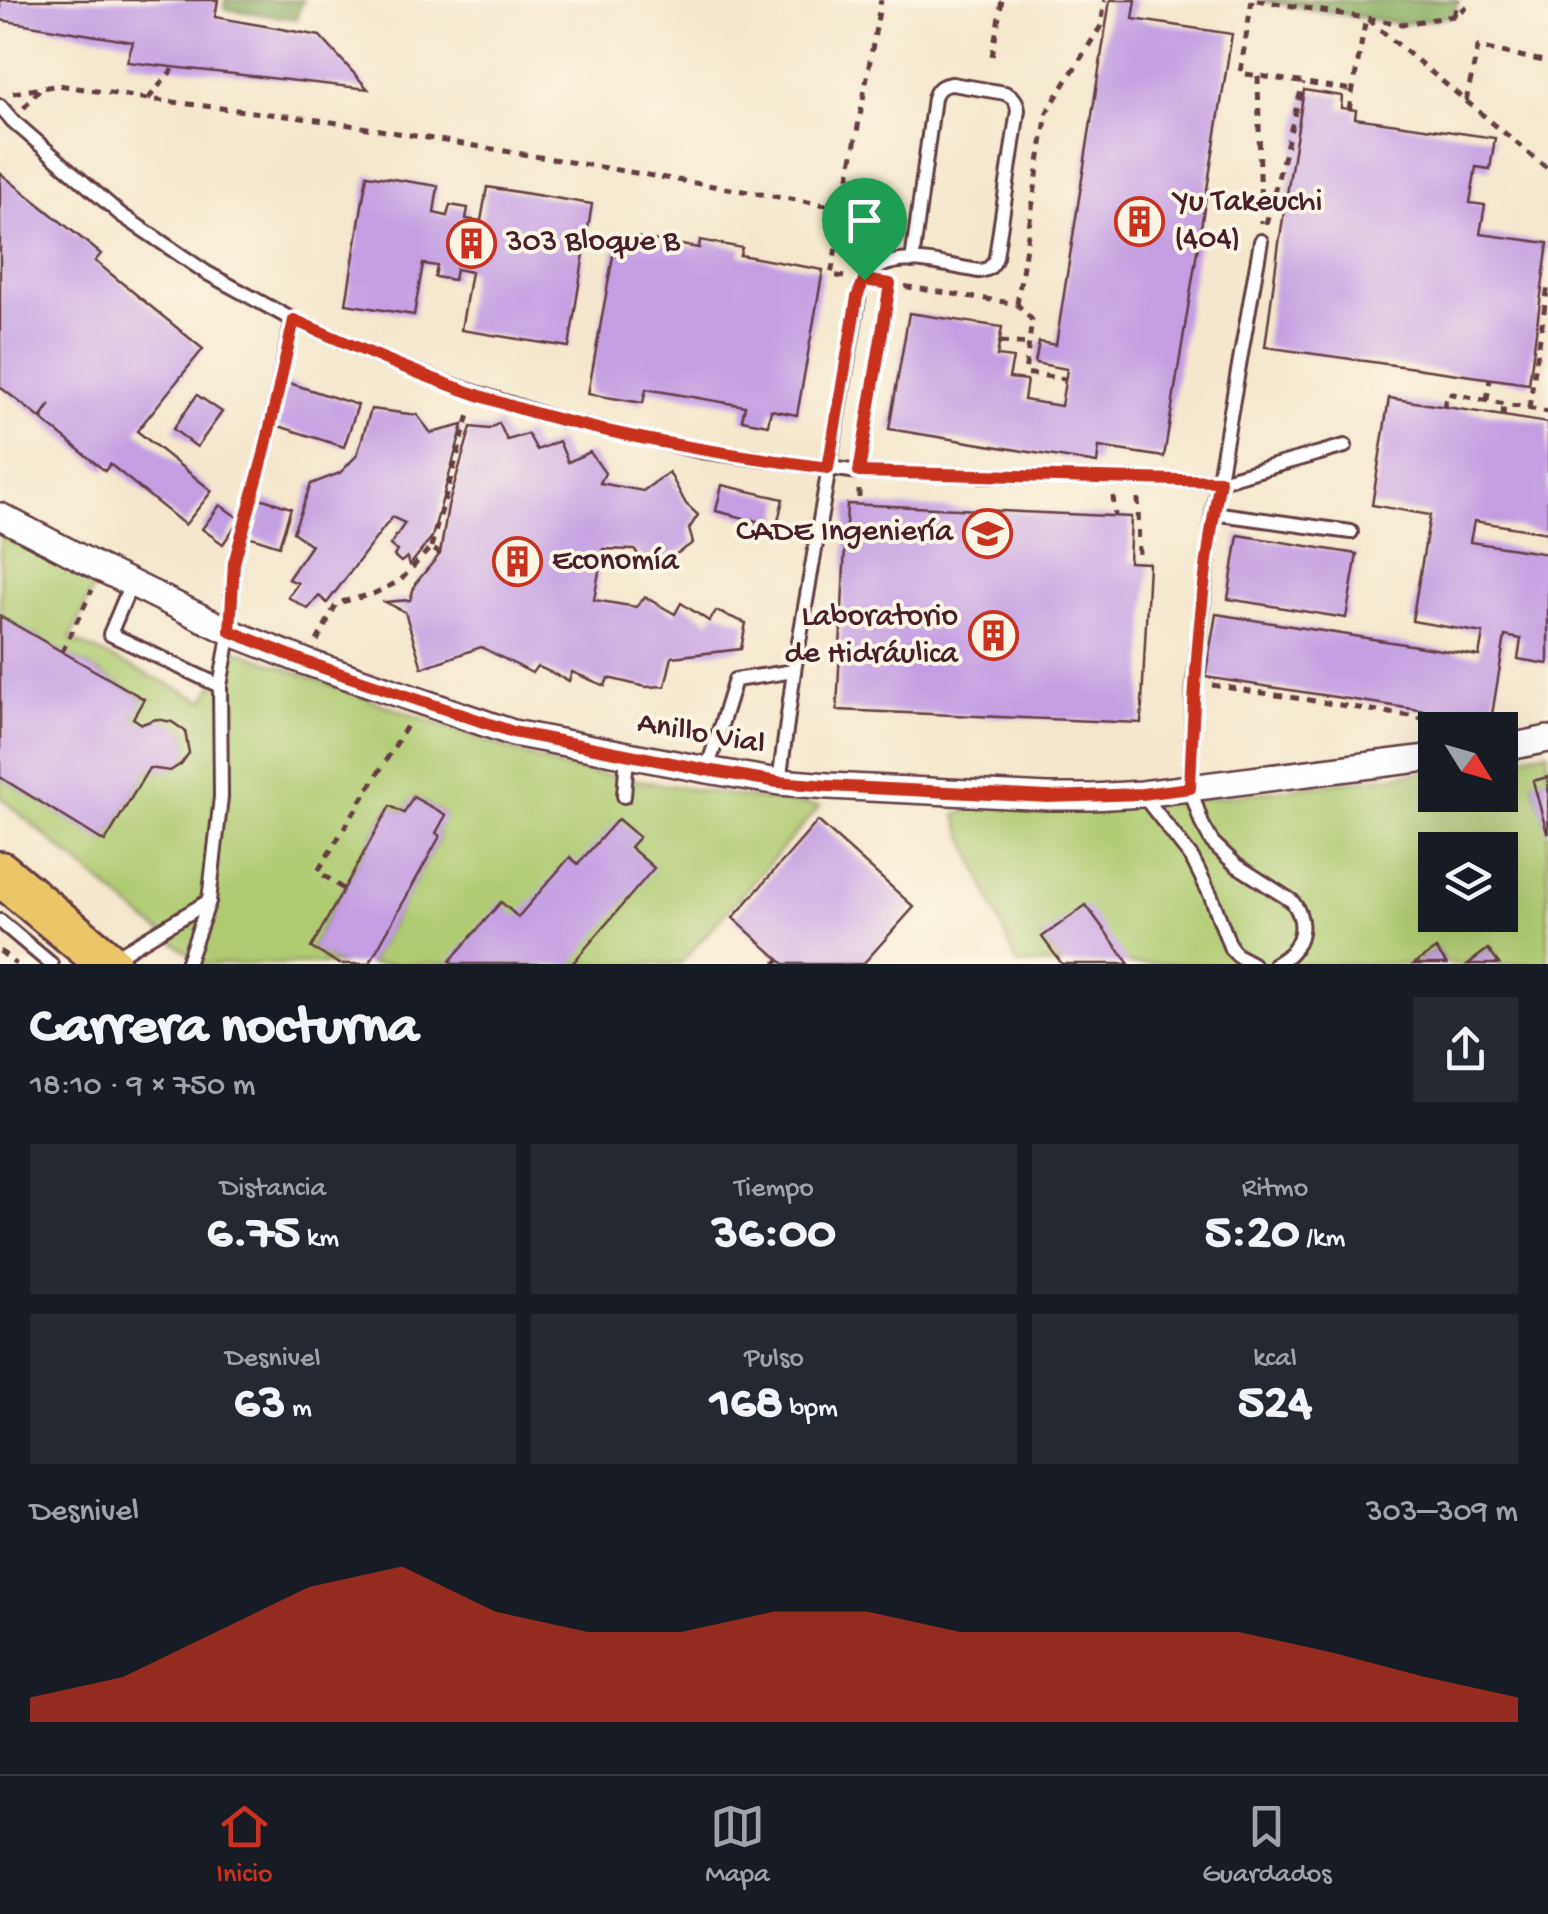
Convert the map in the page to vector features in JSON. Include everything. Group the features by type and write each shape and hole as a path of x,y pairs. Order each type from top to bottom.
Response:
{"highway":[{"path":"0,874 107,963"}],"street":[{"name":"Anillo Vial","path":"0,516 131,584 306,662 513,732 707,770 778,782 1048,797 1142,794 1418,759"},
{"path":"1518,745 1548,739"}],"lane":[{"path":"778,782 857,297 864,280 884,262 912,261 979,270 993,265 1018,110 1012,96 952,84 936,90 912,261"},
{"path":"0,106 120,214 207,273 294,320 376,356 563,421 701,451 859,472 1220,481 1346,446"},
{"path":"1261,241 1214,514 1194,682 1190,788 1212,842 1236,865 1298,908 1302,924 1299,941 1285,959 1275,964"},
{"path":"187,964 208,901 221,797 220,686 230,631 234,563 294,320"},
{"path":"1214,514 1351,532"},
{"path":"131,584 110,634 220,686"},
{"path":"707,770 734,680 794,671"},
{"path":"624,796 627,756"},
{"path":"1142,794 1201,874 1231,948 1253,964"},
{"path":"107,963 208,901"},
{"path":"0,920 51,964"}],"path":[{"path":"881,0 831,275 1017,304 1032,320 1025,373 1065,379"},
{"path":"992,56 1002,0"},
{"path":"1017,304 1047,112 1101,26 1105,0"},
{"path":"1352,90 1240,73 1254,0 1402,24 1454,16 1472,3"},
{"path":"1454,16 1458,0"},
{"path":"1349,110 1366,18"},
{"path":"1366,18 1548,169"},
{"path":"1466,101 1478,48 1548,62"},
{"path":"148,99 174,69"},
{"path":"1258,76 1261,241"},
{"path":"1261,241 1304,82"},
{"path":"0,96 59,84 326,122 844,208"},
{"path":"859,505 859,472 890,284"},
{"path":"1528,408 1548,286"},
{"path":"1000,342 1029,344"},
{"path":"1487,400 1490,379"},
{"path":"306,662 336,603 374,594 400,581 431,547 474,393"},
{"path":"1444,407 1447,393 1548,412"},
{"path":"1503,416 1504,404"},
{"path":"1138,480 1139,562"},
{"path":"431,547 440,554"},
{"path":"62,652 102,570"},
{"path":"1202,683 1418,716"},
{"path":"343,889 318,872 422,702"},
{"path":"0,950 16,964"}],"green space":[{"path":"225,0 303,0 296,19 225,9"},
{"path":"1257,0 1458,0 1454,16 1402,24"},
{"path":"0,534 95,584 70,639 205,701 231,648 562,768 820,806 680,964 369,964 440,836 436,833 445,815 414,797 404,813 390,806 311,947 340,964 202,964 0,797 0,777 105,841 149,768 172,769 189,753 185,732 142,724 133,718 143,698 0,616"},
{"path":"1548,751 1548,777 1533,782 1548,831 1548,964 1499,964 1488,949 1468,964 1447,964 1436,949 1414,964 1129,964 1042,937 1061,964 1017,964 956,816 980,802 1213,798 1418,773 1418,812 1518,812 1518,757"}],"building":[{"path":"0,0 218,0 215,17 320,36 368,89 127,62 133,42 0,20"},
{"name":"Yu Takeuchi (404)","path":"1110,0 1136,0 1133,19 1232,34 1164,457 1099,447 1097,463 889,429 909,313 1002,327 997,356 1013,358 1009,378 1027,380 1024,400 1061,406 1067,369 1035,363 1039,342 1056,345"},
{"path":"1304,90 1342,96 1341,108 1356,110 1355,118 1495,138 1490,169 1476,167 1470,203 1485,205 1480,234 1548,243 1529,384 1265,347"},
{"path":"0,173 101,254 95,261 203,349 137,431 212,491 185,525 110,464 105,471 41,419 51,404 40,418 0,387"},
{"name":"303 Bloque B","path":"367,175 438,186 434,213 447,216 450,205 468,208 466,219 481,221 487,187 592,204 569,347 461,330 471,272 456,269 454,280 435,277 437,266 423,264 414,315 346,304"},
{"path":"617,234 699,248 700,240 742,248 740,255 823,270 797,415 771,410 768,425 742,420 745,406 646,389 643,403 588,394"},
{"path":"286,382 358,405 344,447 272,424"},
{"path":"197,395 222,412 197,447 173,429"},
{"path":"1389,398 1548,423 1548,533 1474,521 1470,542 1548,554 1548,664 1518,659 1521,639 1505,636 1492,712 1432,712 1205,677 1216,614 1479,656 1483,633 1412,621 1430,515 1372,505"},
{"path":"371,409 417,415 431,433 463,425 432,537 410,565 407,557 401,562 390,545 405,523 392,517 327,603 319,596 308,609 288,597 298,583 288,579 311,545 293,532 311,484 340,473 357,455"},
{"name":"Economía","path":"499,423 507,440 528,434 537,450 559,441 568,462 590,452 605,473 600,483 643,491 669,472 686,504 698,515 689,529 693,543 650,571 635,550 603,549 594,600 636,607 645,597 675,614 681,603 709,621 716,611 746,623 741,649 672,657 665,686 646,687 608,678 605,686 572,672 569,681 537,666 532,673 481,647 422,668 405,612 385,602 410,600 415,584 440,554 448,506 471,427 489,429"},
{"path":"722,485 783,499 777,526 716,511"},
{"path":"260,498 291,508 279,546 248,536"},
{"name":"Laboratorio de Hidráulica","path":"847,504 1131,517 1129,562 1149,563 1141,723 837,710"},
{"path":"220,505 240,519 223,544 202,529"},
{"path":"1238,535 1357,554 1346,618 1228,599"},
{"path":"0,616 144,699 133,718 142,724 156,719 172,722 185,731 189,753 170,771 149,768 105,842 0,777"},
{"path":"1548,777 1548,833 1547,833 1533,781"},
{"path":"413,797 446,815 436,833 440,836 369,964 340,964 311,948 390,806 404,813"},
{"path":"618,819 639,837 630,847 654,868 572,964 450,961 501,902 518,917 570,857 578,864"},
{"path":"818,821 914,907 863,964 784,964 733,918"},
{"path":"1086,905 1129,964 1062,964 1042,937"},
{"path":"1436,949 1447,964 1414,964"},
{"path":"1488,949 1499,964 1468,964"}],"place":[{"name":"Yu Takeuchi (404)","path":"1139,221"},
{"name":"303 Bloque B","path":"471,243"},
{"name":"CADE Ingeniería","path":"988,533"},
{"name":"Economía","path":"517,562"},
{"name":"Laboratorio de Hidráulica","path":"993,636"}],"route":[{"path":"864,280 890,284 859,472 1220,481 1194,682 1190,788 1048,797 778,782 513,732 306,662 230,631 234,563 294,320 440,381 563,421 701,451 828,468 857,297 864,280"}]}
